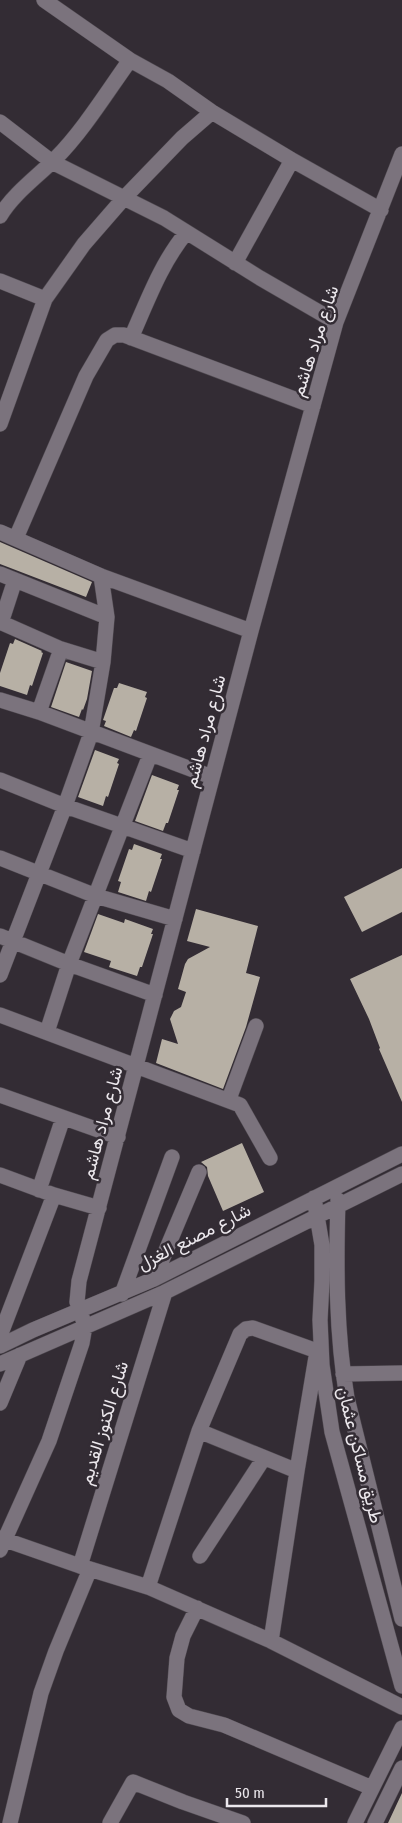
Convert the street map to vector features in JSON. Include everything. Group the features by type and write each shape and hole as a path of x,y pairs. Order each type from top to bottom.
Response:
{"street":[{"path":"44,0 130,60 168,81 212,112 380,210"},
{"path":"3,206 52,162 89,117 130,60"},
{"path":"0,424 6,387 45,299 84,244 124,198 182,138 212,112"},
{"path":"0,122 52,162 164,218 235,263 336,322"},
{"name":"شارع مراد هاشم","path":"85,1326 77,1302 78,1286 251,631 336,322 402,154"},
{"path":"235,263 292,160"},
{"path":"131,338 156,282 179,241 186,233"},
{"path":"0,281 45,299"},
{"path":"16,538 86,376 107,340 115,335 131,338 313,406"},
{"path":"0,532 101,576 251,631"},
{"path":"0,574 107,616"},
{"path":"0,975 6,939 39,874 91,733 103,662 107,616 101,576"},
{"path":"15,580 0,622 61,648 103,662"},
{"path":"39,712 61,648"},
{"path":"0,700 39,712 212,778"},
{"path":"47,1032 69,964 150,755"},
{"path":"0,780 65,806 193,851"},
{"path":"0,858 96,896 175,919"},
{"path":"6,939 155,995"},
{"path":"0,1015 229,1099 240,1105 270,1158"},
{"path":"229,1099 256,1026"},
{"path":"0,1094 118,1138"},
{"path":"0,1336 47,1193 63,1118"},
{"name":"شارع مصنع الغزل","path":"0,1346 33,1330 154,1279 402,1154"},
{"path":"122,1294 172,1156"},
{"path":"154,1279 199,1172"},
{"path":"0,1174 47,1193 99,1208"},
{"name":"شارع مصنع الغزل","path":"0,1364 165,1292 402,1174"},
{"name":"طريق مساكن عثمان","path":"338,1186 337,1207 329,1244 319,1352 332,1432 402,1686"},
{"name":"طريق مساكن عثمان","path":"314,1198 318,1216 329,1244 347,1398 402,1619"},
{"name":"شارع الكنوز القديم","path":"11,1823 41,1693 85,1568 165,1292"},
{"path":"85,1326 82,1343 49,1441 2,1542 148,1587 271,1641 402,1707"},
{"path":"148,1587 199,1431 240,1334 246,1329 253,1328 319,1352 297,1471 271,1641"},
{"path":"0,1403 20,1355"},
{"path":"343,1374 402,1373"},
{"path":"199,1431 297,1471"},
{"path":"200,1556 264,1458"},
{"path":"197,1608 183,1636 177,1658 174,1697 179,1710 189,1716 224,1725 372,1788"},
{"path":"355,1823 402,1728"},
{"path":"375,1823 401,1775"},
{"path":"110,1823 133,1782 182,1802 244,1823"}],"building":[{"path":"0,542 92,582 86,597 0,564"},
{"path":"15,639 43,653 27,695 0,686 0,673 10,643 13,644"},
{"path":"66,662 92,671 87,699 79,717 51,707"},
{"path":"119,683 147,692 145,697 147,698 136,731 134,730 131,737 104,726 106,721 103,720 114,688 117,688"},
{"path":"95,750 119,759 108,797 106,796 103,806 78,797"},
{"path":"152,775 179,785 168,823 166,823 163,831 135,821"},
{"path":"134,844 162,854 151,892 149,891 146,901 118,892 121,882 118,881 129,849 132,850"},
{"path":"402,868 402,912 362,932 344,897"},
{"path":"196,909 258,926 246,973 260,977 246,1027 223,1089 156,1063 162,1039 178,1044 170,1019 174,1011 181,1007 186,992 178,989 185,964 188,959 210,947 187,941"},
{"path":"98,914 124,923 125,919 153,929 142,967 140,967 137,976 109,967 111,961 84,952"},
{"path":"402,955 402,1102 379,1049 369,1019 350,979"},
{"path":"242,1143 264,1192 223,1211 208,1176 207,1167 201,1162"},
{"path":"402,1793 402,1823 388,1823"}]}
